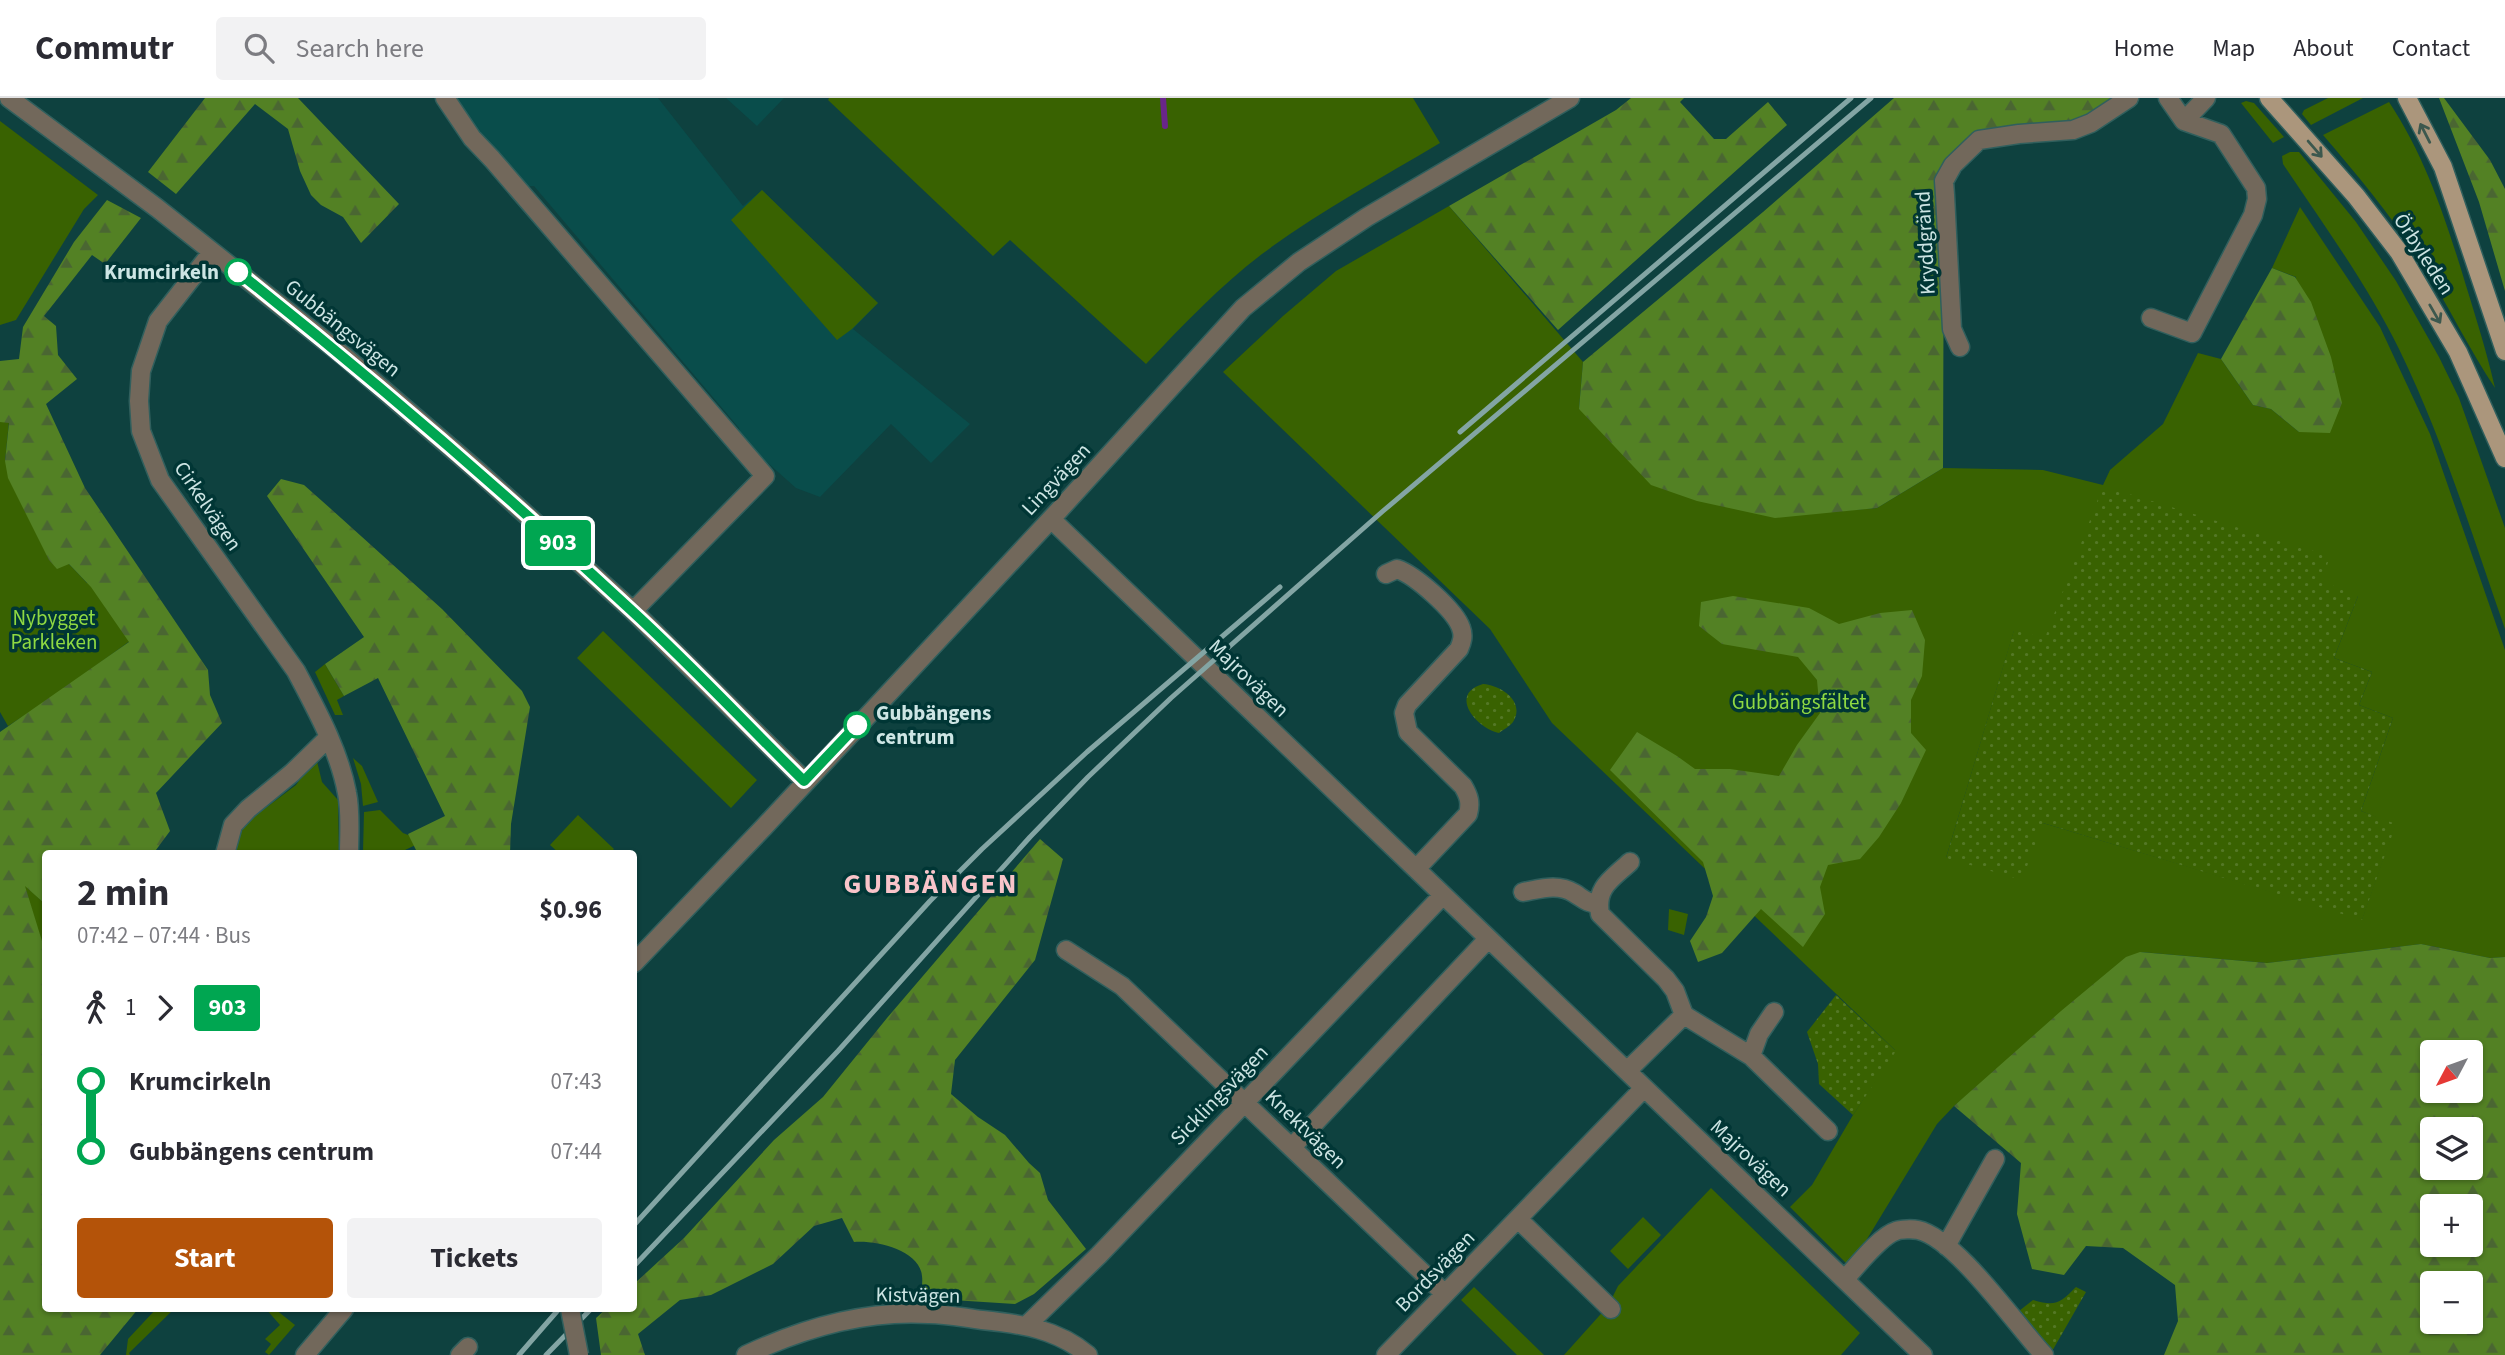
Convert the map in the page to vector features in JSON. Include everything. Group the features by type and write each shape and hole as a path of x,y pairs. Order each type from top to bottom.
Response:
{"main road":[{"name":"Örbyleden","path":"2269,98 2356,196 2399,252 2458,352 2505,458"},
{"name":"Örbyleden","path":"2407,98 2443,167 2505,351"}],"street":[{"name":"Gubbängsvägen","path":"9,98 212,252 354,365 633,611 804,781"},
{"path":"445,98 472,138 765,476 633,611"},
{"name":"Lingvägen","path":"637,960 1051,519 1226,326 1271,283 1367,217 1570,98"},
{"name":"Kryddgränd","path":"1960,347 1952,329 1944,181 1953,165 1979,140 2073,131 2091,123 2129,98"},
{"path":"2151,318 2192,333 2253,215 2257,199 2256,188 2221,134 2184,121 2168,98"},
{"path":"2184,121 2206,98"},
{"name":"Cirkelvägen","path":"212,252 158,321 141,370 141,431 160,480 296,671 328,738 348,796 349,850"},
{"name":"Majrovägen","path":"1051,519 1923,1355"},
{"path":"1386,574 1397,569 1410,573 1456,618 1462,630 1463,640 1459,649 1407,705 1404,713 1408,733 1463,786 1469,796 1470,806 1468,814 1416,869"},
{"path":"226,850 233,824 328,738"},
{"path":"1630,862 1601,891 1598,904 1600,914 1666,979 1675,991 1684,1016 1751,1056 1828,1131"},
{"path":"1523,892 1561,887 1574,893 1585,903 1598,904"},
{"name":"Sicklingsvägen","path":"1027,1325 1099,1255 1443,895"},
{"path":"1292,1147 1489,939"},
{"name":"Knektvägen","path":"1066,950 1122,986 1445,1294"},
{"path":"1751,1056 1759,1034 1774,1012"},
{"path":"1627,1072 1684,1016"},
{"name":"Bordsvägen","path":"1386,1355 1644,1088"},
{"path":"1946,1246 1995,1159"},
{"path":"1518,1219 1611,1309"},
{"path":"1845,1279 1884,1239 1896,1231 1917,1229 1946,1246 1991,1292 2041,1354"},
{"path":"305,1355 341,1312"},
{"path":"571,1312 579,1355"},
{"name":"Kistvägen","path":"746,1355 800,1331 844,1321 881,1315 928,1314 1027,1325 1055,1334 1088,1355"}],"shaded area":[{"path":"453,98 658,98 743,206 762,190 878,303 853,329 970,424 931,463 891,424 820,497 796,488 741,439 739,428 534,186 526,186 477,134"},
{"path":"726,98 784,98 757,126"}],"green space":[{"path":"205,98 298,98 399,204 361,243 343,217 321,205 311,195 300,171 288,129 255,104 176,194 148,172"},
{"path":"1413,98 1440,143 1327,210 1246,266 1146,364 1010,240 993,256 828,100"},
{"path":"1631,98 1684,98 1680,102 1714,139 1726,139 1768,102 1787,125 1558,330 1449,206 1616,110"},
{"path":"1894,98 2119,98 2085,120 1996,132 1944,170 1943,468 1877,508 1775,518 1697,501 1651,485 1579,409 1583,362 1763,212"},
{"path":"2328,98 2363,98 2311,125 2302,114 2304,110"},
{"path":"2439,98 2444,98 2490,160 2505,189 2505,291 2479,202"},
{"path":"2389,102 2412,141 2439,204 2475,314 2495,388 2401,232 2323,135"},
{"path":"2241,103 2254,103 2284,137 2273,143"},
{"path":"0,121 98,195 84,209 16,320 0,325"},
{"path":"2299,152 2356,222 2396,281 2459,398 2505,528 2505,629 2456,487 2415,383 2373,301 2283,164 2282,156"},
{"path":"762,190 878,303 837,340 731,220"},
{"path":"107,200 141,218 105,264 92,255 44,316 56,326 58,355 77,379 46,404 85,488 208,670 210,695 222,723 156,793 170,831 156,850 42,850 42,901 25,886 42,941 42,1312 136,1312 100,1355 0,1355 0,732 129,642 91,587 69,564 57,569 49,560 8,478 5,461 9,423 0,422 0,361 19,359 23,327 74,242"},
{"name":"Gubbängsfältet","path":"1449,206 1583,362 1579,409 1827,512 1877,508 1943,468 2043,470 2103,485 2110,470 2163,424 2198,353 2221,359 2253,405 2271,409 2299,432 2296,277 2272,268 2300,207 2380,327 2430,434 2505,650 2505,957 2490,958 2421,944 2267,963 2141,952 1954,1106 1937,1124 1850,1267 1790,1207 1812,1185 1895,1050 1552,723 1490,629 1223,372 1336,271","holes":["2358,596 2334,658 2372,672 2359,705 2393,718 2361,811 2395,825 2362,919 2043,823 1946,858 2014,631 2045,639"]},
{"path":"2272,268 2295,277 2311,302 2331,357 2342,403 2330,433 2299,432 2271,409 2253,405 2221,359"},
{"name":"Nybygget Parkleken","path":"0,422 9,422 5,461 69,564 87,583 91,580 134,638 8,726 0,712"},
{"path":"281,479 304,485 442,609 522,691 530,707 511,824 510,850 416,850 408,834 445,816 378,678 344,696 325,664 364,637 267,496"},
{"path":"2103,486 2330,556 2322,581 2358,596 2334,658 2372,672 2359,705 2393,718 2361,811 2396,824 2362,920 2043,823 2022,880 1946,858 2014,630 2045,638"},
{"path":"1733,596 1809,608 1839,624 1880,613 1912,610 1925,640 1922,676 1911,700 1911,733 1926,750 1901,803 1879,837 1860,859 1828,865 1820,887 1825,914 1803,947 1761,909 1722,953 1698,962 1690,941 1706,917 1713,896 1703,862 1610,770 1637,732 1695,769 1730,769 1779,776 1820,713 1817,680 1798,657 1722,644 1699,626 1701,602"},
{"path":"603,631 757,780 731,808 577,658"},
{"path":"325,664 344,696 337,700 343,715 335,715 315,672"},
{"path":"1483,684 1503,691 1514,701 1516,707 1513,722 1499,733 1482,725 1469,710 1468,695"},
{"path":"316,757 322,782 338,800 339,850 236,850 243,825 296,785"},
{"path":"353,758 362,766 378,802 363,806 361,784"},
{"path":"380,810 403,833 424,841 405,850 363,850 364,812"},
{"path":"578,815 614,849 556,850 550,845"},
{"path":"1040,839 1063,859 1035,960 955,1060 951,1094 1005,1135 1040,1173 1048,1200 1086,1249 1034,1294 1015,1304 921,1298 922,1276 914,1259 896,1248 854,1242 842,1218 814,1226 773,1264 711,1295 680,1300 638,1334 645,1355 601,1355 596,1318 603,1312 637,1312 637,1281 684,1238 774,1140 823,1097"},
{"path":"24,884 42,901 42,944"},
{"path":"1669,909 1688,914 1684,935 1668,930"},
{"path":"2421,944 2490,958 2505,957 2505,1355 2164,1355 2178,1321 2175,1285 2123,1248 2086,1246 2064,1275 2032,1269 2017,1214 2021,1163 1954,1106 2126,957 2140,952 2267,963"},
{"path":"1836,995 1896,1051 1853,1115 1819,1084 1818,1064 1807,1032"},
{"path":"1711,1188 1860,1333 1841,1355 1564,1355 1608,1306 1618,1286"},
{"path":"1643,1217 1661,1235 1628,1269 1610,1251"},
{"path":"1474,1287 1544,1355 1517,1355 1461,1300"},
{"path":"2076,1287 2086,1292 2051,1353 2019,1311 2033,1300 2057,1302"},
{"path":"153,1312 171,1312 129,1353 130,1355 126,1355 128,1339"},
{"path":"269,1312 279,1312 295,1325 269,1355 265,1352 271,1344 265,1339 280,1325"}],"waterway":[{"path":"1163,98 1165,126"}],"railway":[{"path":"1460,432 1851,98"},
{"path":"637,1263 838,1051 1030,837 1171,698 1383,511 1871,98"},
{"path":"637,1222 930,901 982,849 1087,752 1280,587"},
{"path":"519,1355 556,1312"},
{"path":"546,1355 588,1312"}],"bus line":[{"name":"903","path":"238,272 344,356 480,473 633,611 804,781 857,725"}],"place":[{"name":"Krumcirkeln","path":"238,272"},
{"name":"Gubbängens centrum","path":"857,725"}],"district":[{"name":"GUBBÄNGEN","path":"931,883"}]}
